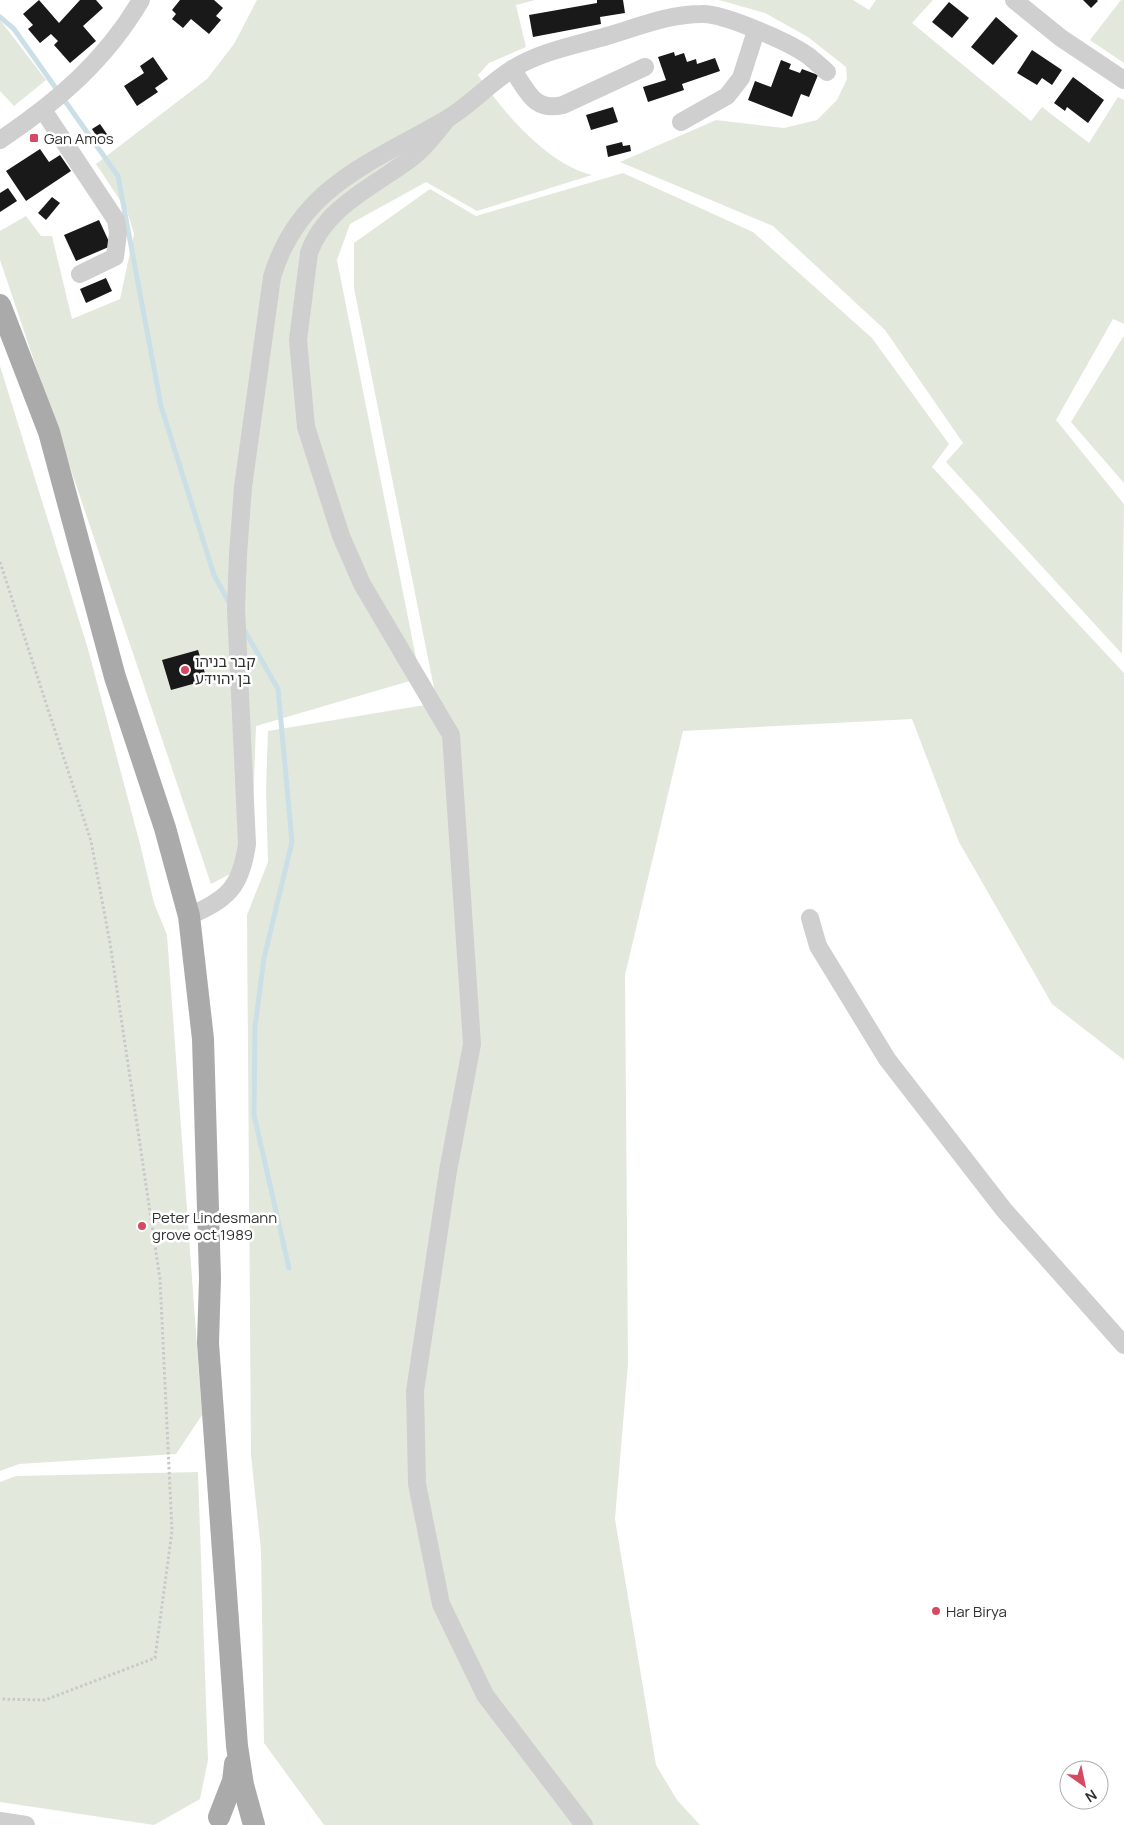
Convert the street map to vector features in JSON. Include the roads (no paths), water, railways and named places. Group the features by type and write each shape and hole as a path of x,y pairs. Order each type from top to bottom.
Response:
{"main road":[{"path":"0,305 49,432 115,677 165,828 188,916 203,1039 210,1278 208,1343 237,1746 243,1785 254,1825"},
{"path":"213,1821 233,1781 237,1746"},
{"path":"213,1821 238,1815 254,1825"}],"street":[{"path":"0,140 66,92 102,55 141,0"},
{"path":"1014,0 1061,38 1124,80"},
{"path":"584,1825 485,1694 441,1604 417,1484 415,1391 448,1171 472,1044 451,735 362,584 341,536 306,427 298,340 308,254 313,241 345,204 415,156 447,119 492,82 540,55 677,16 704,13 720,16 806,54 827,72"},
{"path":"680,122 727,96 741,78 756,31"},
{"path":"512,70 533,98 542,107 550,108 563,105 645,68"},
{"path":"43,110 116,220 118,232 115,257 80,274"},
{"path":"188,916 220,900 235,885 244,866 247,844 236,609 238,554 244,477 272,277 280,252 294,228 310,209 336,184 365,163 447,119"},
{"path":"810,918 818,946 887,1059 1004,1210 1124,1345"},
{"path":"0,1821 26,1825"}],"waterway":[{"path":"0,17 14,29 118,176 161,406 214,575 231,606"},
{"path":"242,626 278,689 292,842 264,958 255,1027 254,1115 289,1268"}],"place":[{"name":"Gan Amos","path":"34,138"},
{"name":"קבר בניהו בן יהוידע","path":"185,670"},
{"name":"Peter Lindesmann grove oct 1989","path":"142,1226"},
{"name":"Har Birya","path":"936,1611"}]}
